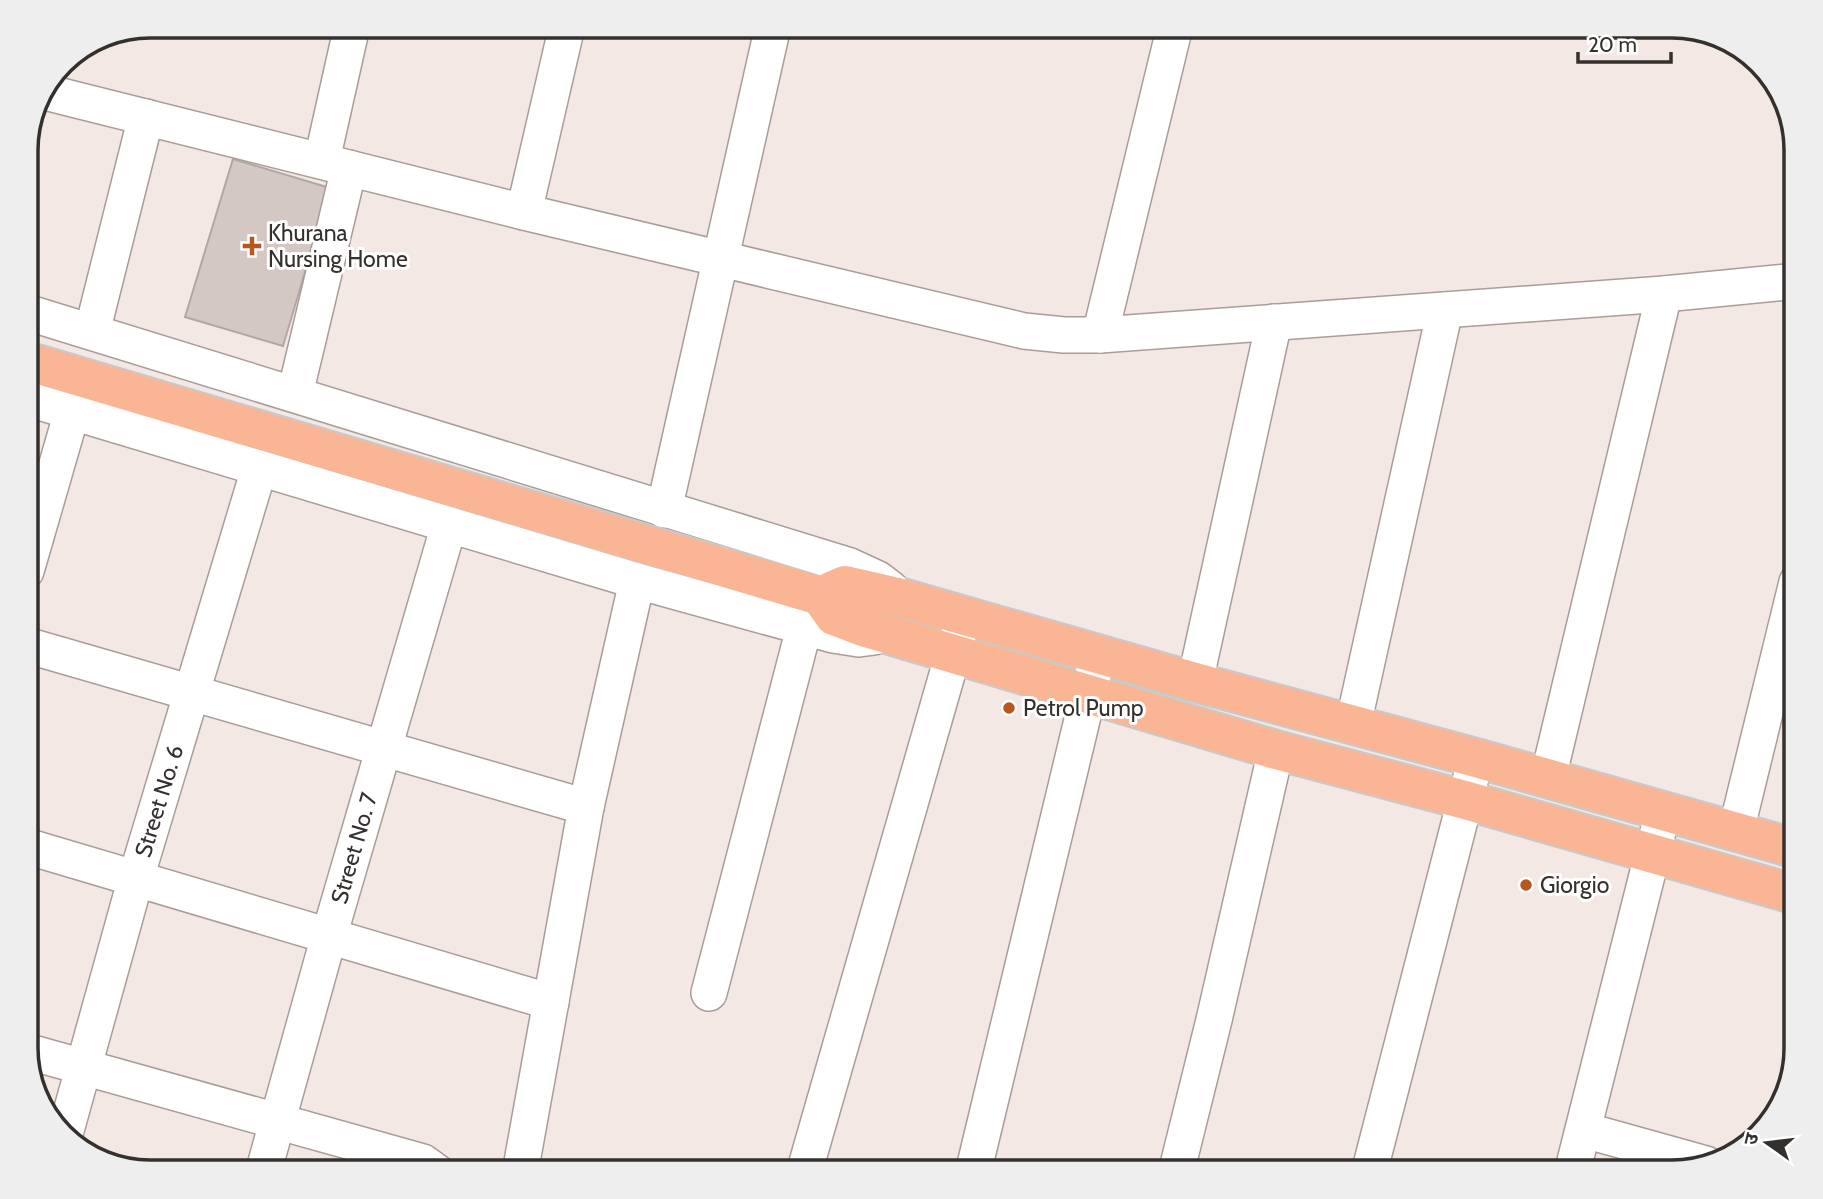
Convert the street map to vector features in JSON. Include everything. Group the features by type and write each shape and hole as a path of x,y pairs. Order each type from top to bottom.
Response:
{"main road":[{"path":"39,365 805,604 834,616 1087,695 1784,891"},
{"path":"805,604 845,585 902,598 1097,655 1784,845"}],"street":[{"path":"295,394 336,164 351,38"},
{"path":"524,212 564,38"},
{"path":"664,510 770,38"},
{"path":"1100,335 1172,38"},
{"path":"54,94 524,212 1024,331 1100,335 1664,294 1784,282"},
{"path":"92,332 146,117"},
{"path":"1548,778 1664,294"},
{"path":"1353,725 1446,310"},
{"path":"39,316 850,566 878,579 902,598"},
{"path":"1195,682 1274,322"},
{"path":"39,402 636,581 805,604 709,993"},
{"path":"39,526 72,412"},
{"name":"Street No. 6","path":"68,1124 136,878 259,469"},
{"name":"Street No. 7","path":"267,1160 329,936 449,525"},
{"path":"522,1160 586,807 636,581"},
{"path":"808,1160 964,616"},
{"path":"1736,831 1784,635"},
{"path":"39,649 586,807"},
{"path":"976,1160 1097,655"},
{"path":"1179,1160 1276,750"},
{"path":"1371,1160 1476,758"},
{"path":"1576,1160 1663,812"},
{"path":"39,850 551,1002"},
{"path":"39,1055 417,1160"},
{"path":"1584,1130 1690,1159"}],"building":[{"path":"233,159 330,188 283,346 185,317"}],"place":[{"name":"Khurana Nursing Home","path":"252,246"},
{"name":"Petrol Pump","path":"1009,708"},
{"name":"Giorgio","path":"1526,885"}]}
